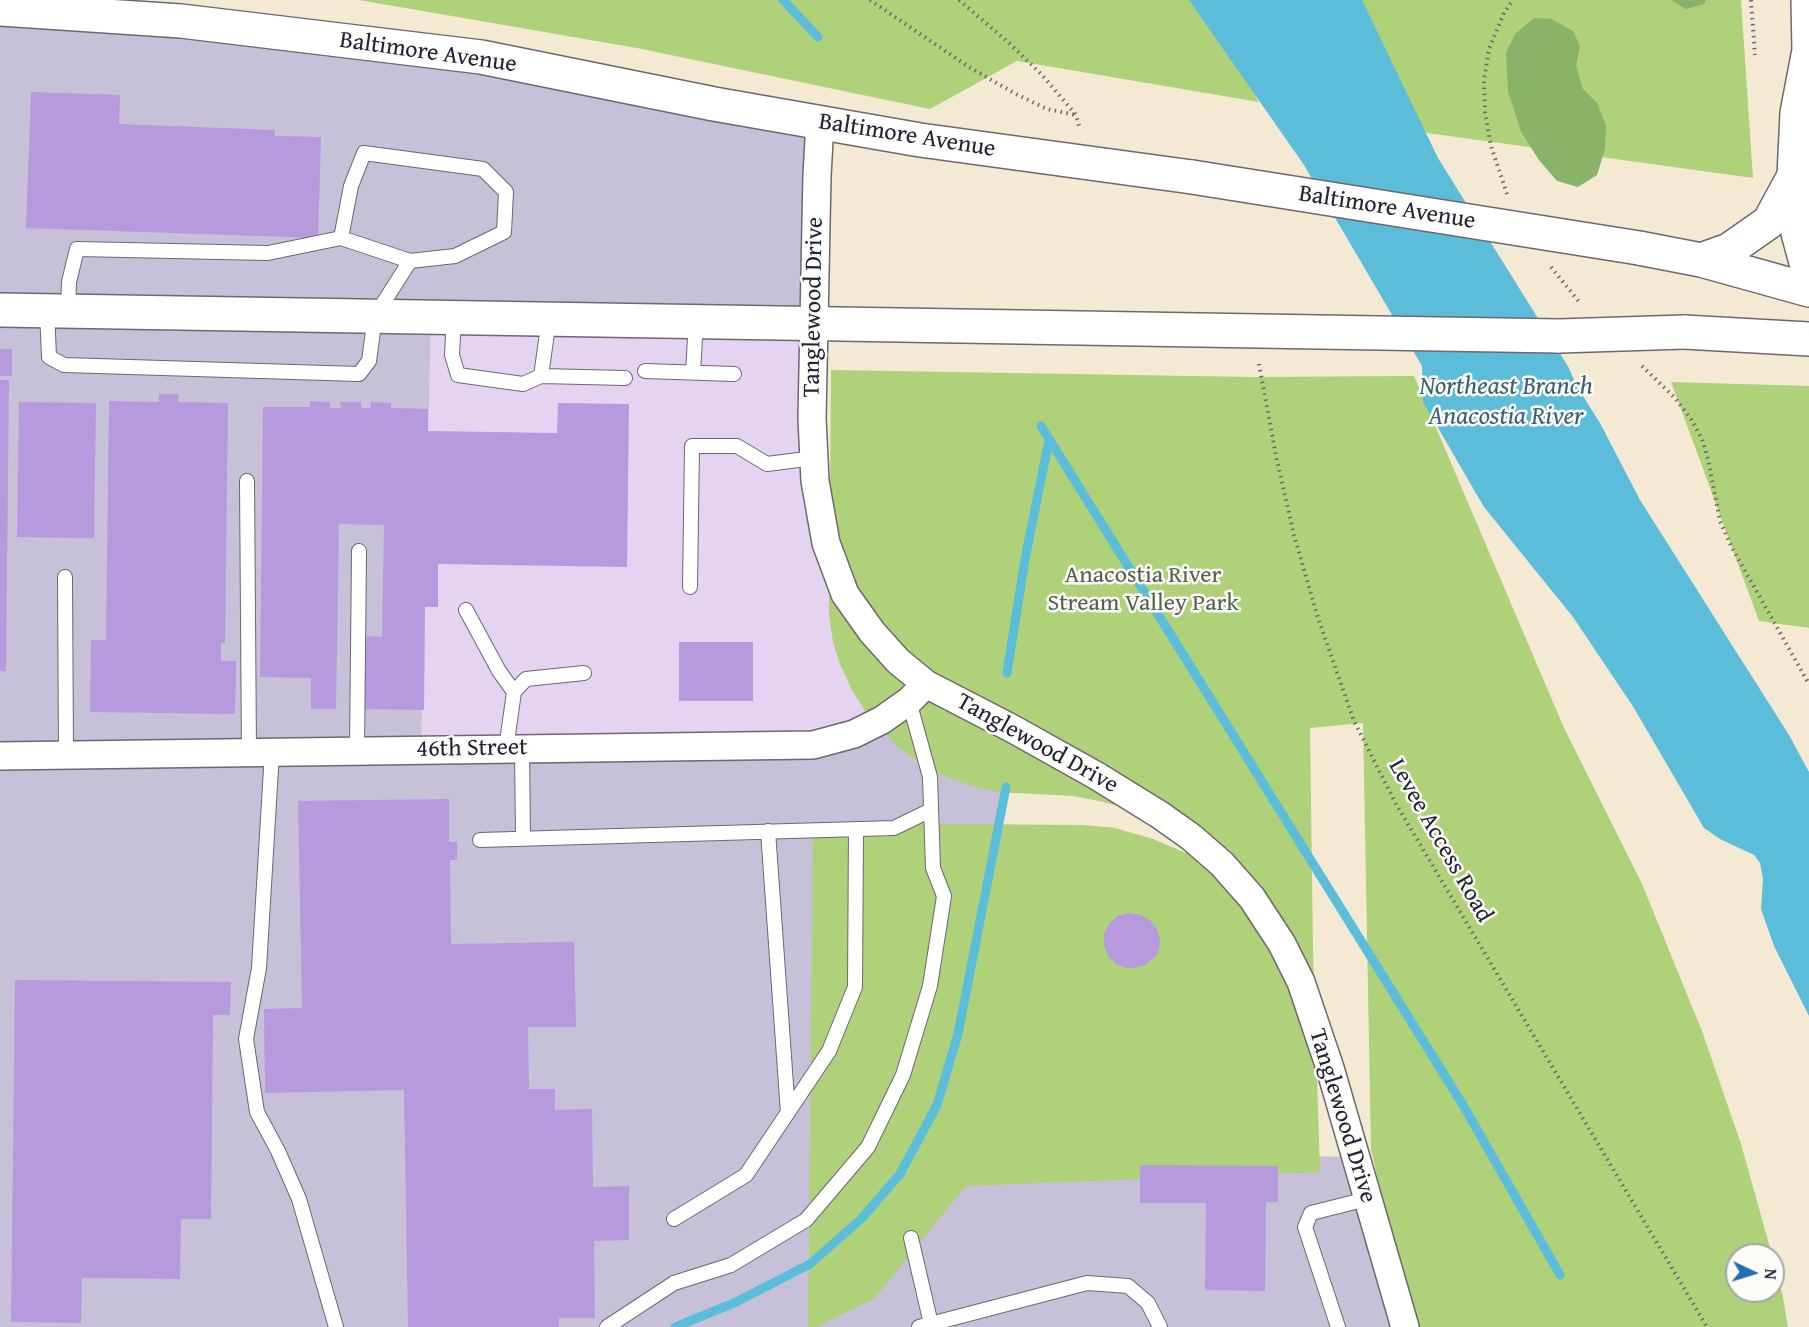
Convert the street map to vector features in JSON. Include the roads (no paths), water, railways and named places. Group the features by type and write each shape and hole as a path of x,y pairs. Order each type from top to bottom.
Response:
{"main road":[{"path":"1808,0 1809,51 1797,113 1794,176 1797,233 1809,273"},
{"name":"Baltimore Avenue","path":"0,9 181,21 481,57 717,104 920,140 1192,177 1639,248 1701,260 1809,290"},
{"path":"1701,260 1729,250 1769,222 1794,176"},
{"path":"1756,335 1785,328 1802,315 1809,306"},
{"path":"0,310 1559,336 1684,332 1809,339"}],"street":[{"name":"Tanglewood Drive","path":"820,122 812,418 815,481 826,543 845,594 872,632 898,660 917,692 1097,776 1191,837 1222,864 1252,898 1282,944 1301,982 1330,1068 1405,1327"},
{"name":"46th Street","path":"0,756 813,745 854,734 882,720 917,692"}],"lane":[{"path":"341,238 351,186 364,153 483,169 506,192 504,232 455,256 410,261 341,238 268,253 77,249 69,282 58,311 49,357 64,365 358,374 369,361 375,316 410,261"},
{"path":"454,317 452,355 458,375 523,384 541,376 625,378"},
{"path":"541,376 549,319"},
{"path":"693,372 696,321"},
{"path":"645,371 734,374"},
{"path":"690,587 692,446 737,446 767,464 814,458"},
{"path":"248,481 261,752 259,968 246,1039 257,1112 278,1151 299,1199 336,1327"},
{"path":"357,751 359,551"},
{"path":"65,577 66,754"},
{"path":"466,610 499,671 514,692 514,749 522,838"},
{"path":"514,692 526,679 584,673"},
{"path":"607,1327 674,1282 731,1265 806,1220 868,1147 903,1075 930,986 944,896 933,868 930,777 917,692"},
{"path":"480,840 894,828 931,810"},
{"path":"674,1219 746,1175 829,1051 855,987 856,829"},
{"path":"768,831 788,1113"},
{"path":"1338,1327 1305,1227 1311,1213 1367,1200"},
{"path":"911,1238 925,1326 1087,1283 1128,1286 1148,1303 1160,1327"}],"water":[{"name":"Northeast Branch Anacostia River","path":"1189,0 1362,0 1438,158 1569,368 1576,385 1600,423 1640,500 1789,735 1809,772 1809,1016 1774,946 1761,909 1763,879 1760,863 1754,855 1720,839 1704,828 1634,708 1573,617 1484,507 1423,402 1422,366 1304,165"}],"waterway":[{"path":"783,0 818,37"},
{"path":"1041,426 1463,1105 1560,1275"},
{"path":"1007,673 1025,559 1049,440"},
{"path":"675,1327 734,1303 810,1264 862,1218 900,1174 937,1105 958,1034 1006,787"}],"park label":[{"name":"Anacostia River Stream Valley Park","path":"1143,590"}]}
